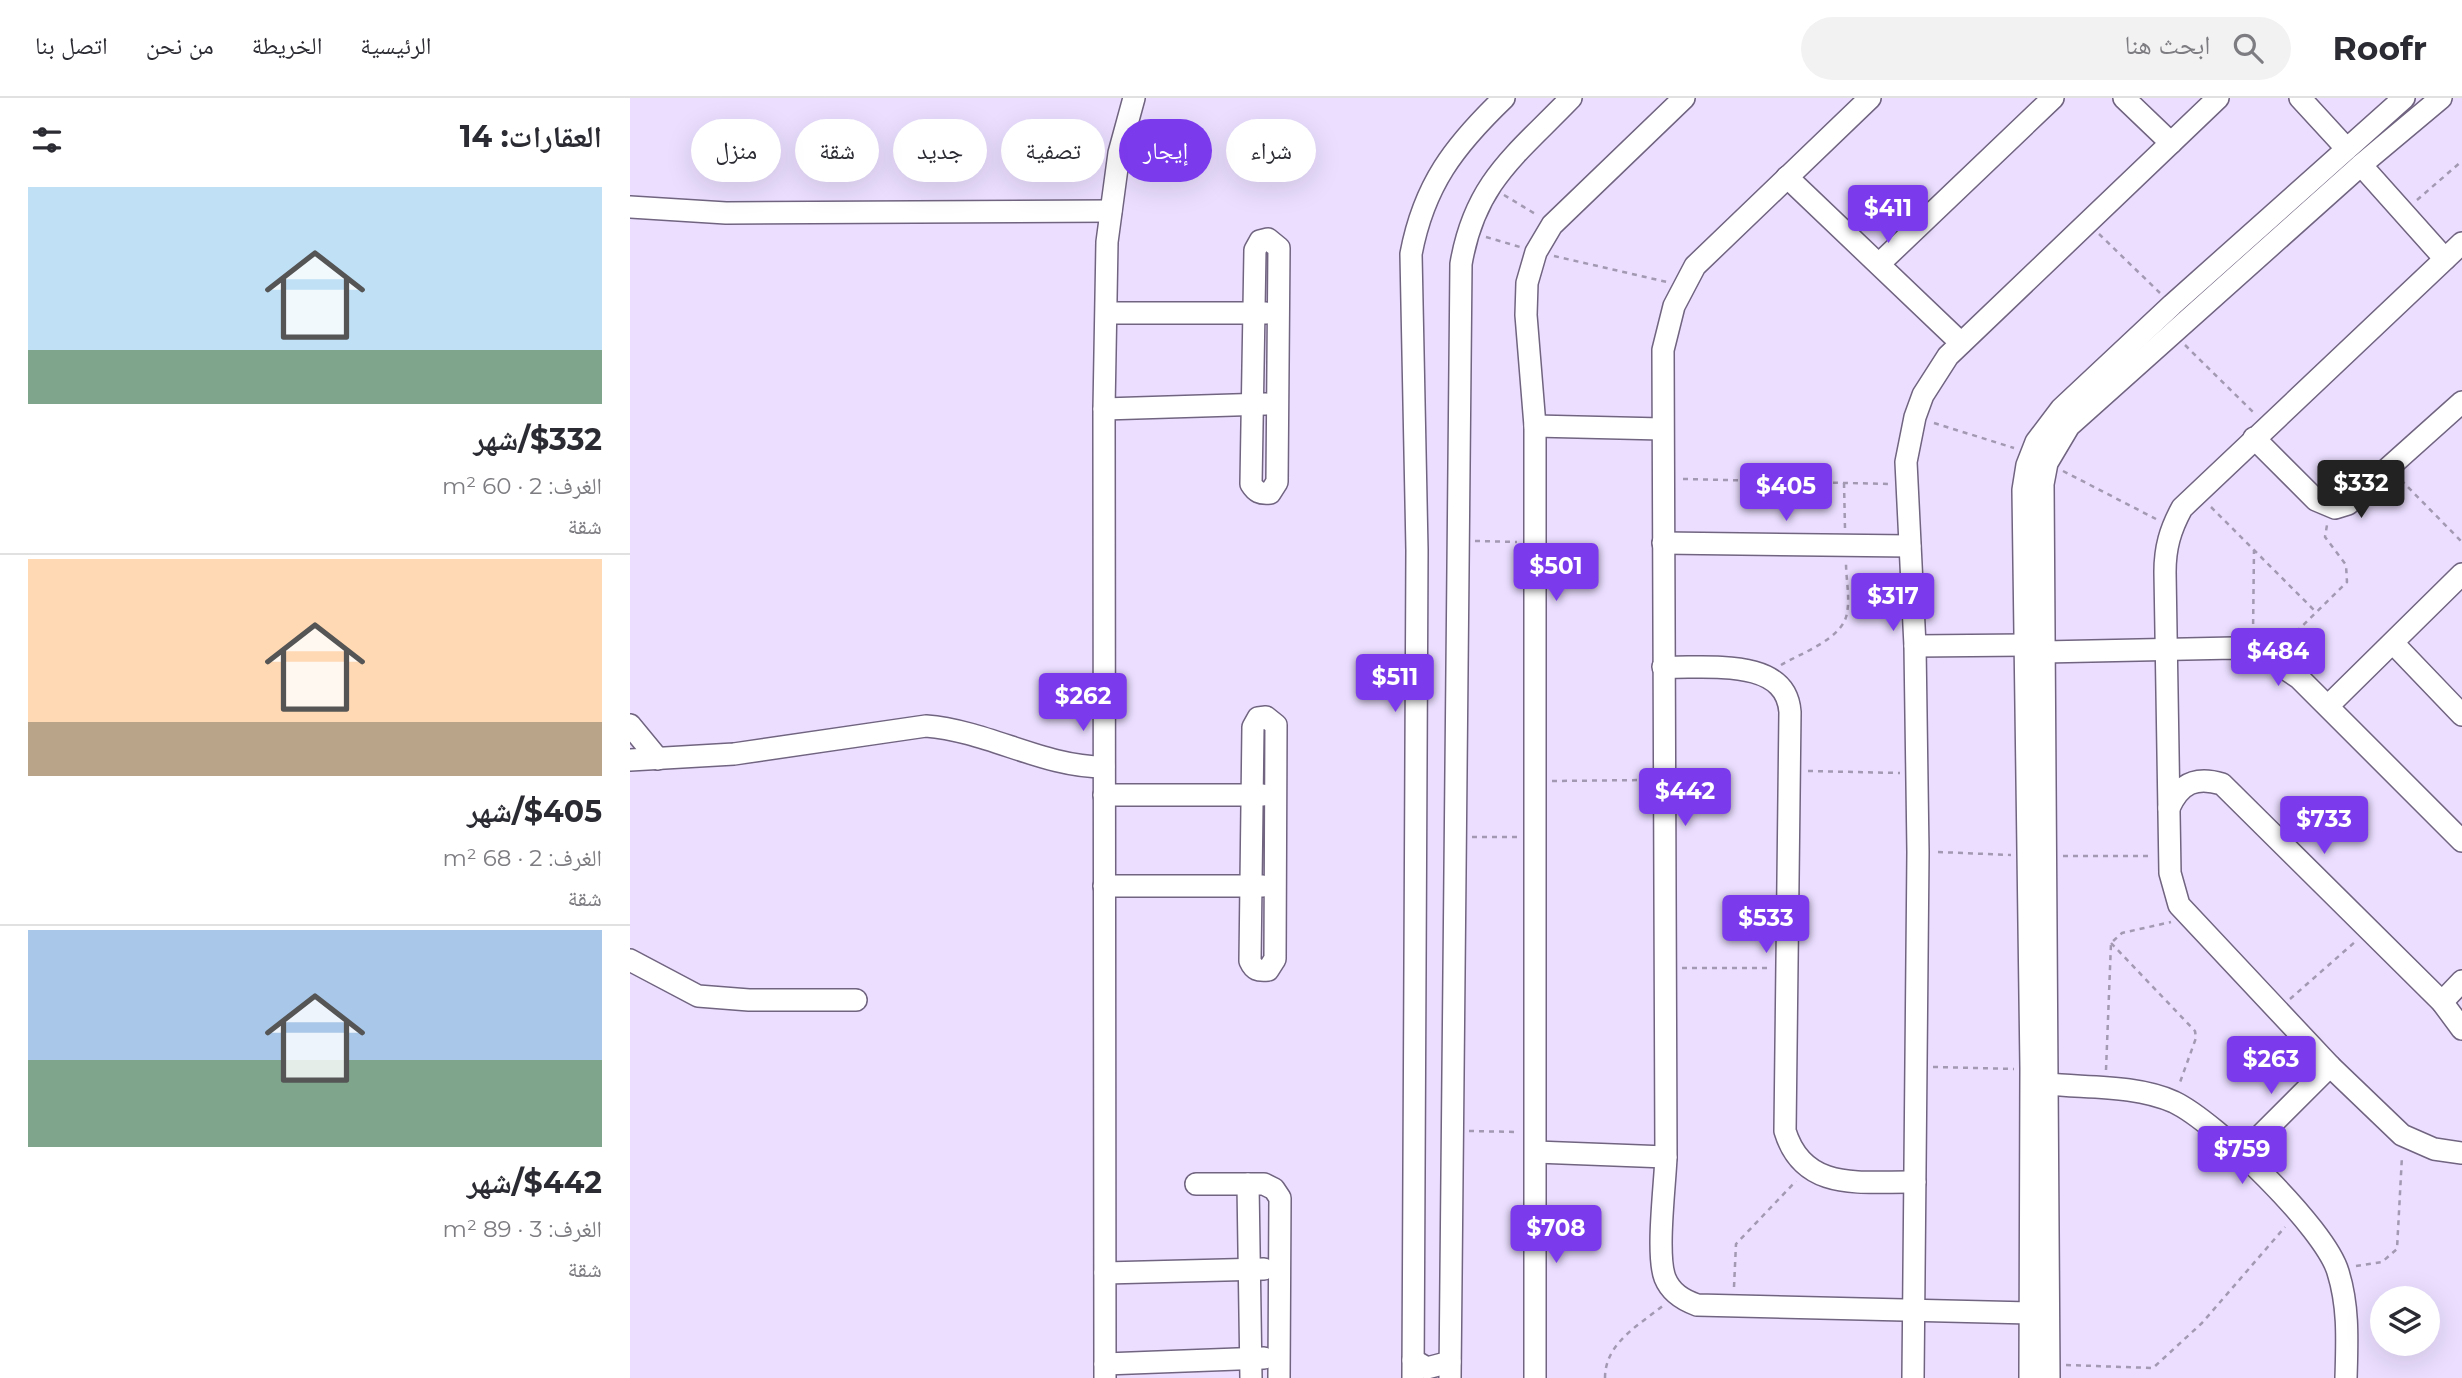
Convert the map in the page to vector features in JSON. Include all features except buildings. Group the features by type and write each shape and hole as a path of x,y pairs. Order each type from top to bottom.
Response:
{"street":[{"path":"1134,98 1119,153 1107,243 1104,409 1105,1371 1279,1368 1280,1198 1269,1185 1196,1184"},
{"path":"1504,98 1475,126 1437,175 1416,226 1411,254 1417,550 1413,1369 1450,1370 1461,264 1466,231 1489,185 1570,98"},
{"path":"1535,1378 1535,426 1526,315 1527,283 1536,252 1552,225 1684,98"},
{"path":"1870,98 1709,251 1684,285 1667,328 1663,350 1666,1157 1662,1265 1664,1276 1677,1295 1697,1305 2030,1313"},
{"path":"1879,264 2053,98"},
{"path":"2124,98 2171,143"},
{"path":"1913,1378 1918,852 1915,646 1906,462 1915,416 1935,375 1961,343 2218,98"},
{"path":"2300,98 2346,148"},
{"path":"2049,1371 2031,1069 2037,856 2035,649 2042,484 2039,458 2042,432 2061,409 2172,305 2404,98"},
{"path":"2039,458 2069,426 2361,165 2441,98"},
{"path":"2361,165 2445,259"},
{"path":"1787,177 1961,343"},
{"path":"630,206 726,213 1111,211"},
{"path":"1268,240 1279,248 1277,482 1270,493 1262,494 1255,491 1251,484 1254,313 1255,250 1260,241 1268,240"},
{"path":"2462,243 2197,492 2182,508 2165,549 2170,856 2173,889 2188,919 2330,1066 2402,1135 2434,1149 2462,1153"},
{"path":"1107,313 1278,313"},
{"path":"2261,432 2316,500 2335,508 2348,504 2462,402"},
{"path":"1104,409 1277,404"},
{"path":"1535,426 1662,429"},
{"path":"1662,543 1910,546"},
{"path":"2328,706 2462,574"},
{"path":"2393,643 2462,715"},
{"path":"1915,646 2035,649 2234,648 2261,655 2299,678 2460,834"},
{"path":"1663,667 1765,674 1784,689 1789,700 1785,1131 1789,1145 1809,1169 1836,1180 1915,1182"},
{"path":"1266,717 1276,725 1275,959 1268,971 1253,968 1250,961 1252,795 1253,727 1258,718 1266,717"},
{"path":"630,725 658,759"},
{"path":"630,760 734,754 926,726 954,728 1062,762 1104,767"},
{"path":"2169,808 2176,793 2189,782 2206,779 2222,784 2442,1002 2462,1030"},
{"path":"1104,795 1276,795"},
{"path":"2030,1378 2030,1313 2048,1084 2037,856"},
{"path":"1104,886 1275,886"},
{"path":"630,960 698,996 750,1000 856,1000"},
{"path":"2442,1002 2462,981"},
{"path":"2241,1156 2330,1066"},
{"path":"2048,1084 2146,1093 2173,1102 2197,1115 2299,1211 2322,1238 2338,1270 2346,1305 2346,1378"},
{"path":"1536,1143 1666,1157"},
{"path":"1248,1184 1251,1368"},
{"path":"1105,1273 1280,1269"}],"path":[{"path":"2404,212 2462,161"},
{"path":"1489,185 1552,225"},
{"path":"2087,222 2172,305"},
{"path":"1466,231 1536,252 1684,285"},
{"path":"2173,333 2261,432"},
{"path":"1915,416 2039,458 2172,527"},
{"path":"2389,467 2462,542"},
{"path":"1662,478 1907,485"},
{"path":"1765,674 1830,637 1844,622 1847,612 1844,483"},
{"path":"2197,492 2317,613"},
{"path":"2261,655 2317,613 2344,587 2349,576 2346,565 2325,537 2325,527 2335,508"},
{"path":"1458,541 1535,542"},
{"path":"2254,550 2261,655"},
{"path":"1789,770 1917,773"},
{"path":"1535,782 1664,779"},
{"path":"1455,836 1535,837"},
{"path":"1918,852 2037,856 2170,856"},
{"path":"2106,1089 2111,943 2122,933 2188,919"},
{"path":"2277,1010 2369,930"},
{"path":"2111,943 2195,1031 2196,1038 2173,1102"},
{"path":"1665,968 1787,967"},
{"path":"1916,1067 2031,1069"},
{"path":"1451,1130 1536,1143"},
{"path":"2338,1270 2382,1262 2397,1250 2402,1135"},
{"path":"1733,1307 1736,1244 1809,1169"},
{"path":"2049,1371 2153,1368 2202,1323 2299,1211"},
{"path":"1605,1378 1608,1358 1614,1348 1677,1295"}]}
